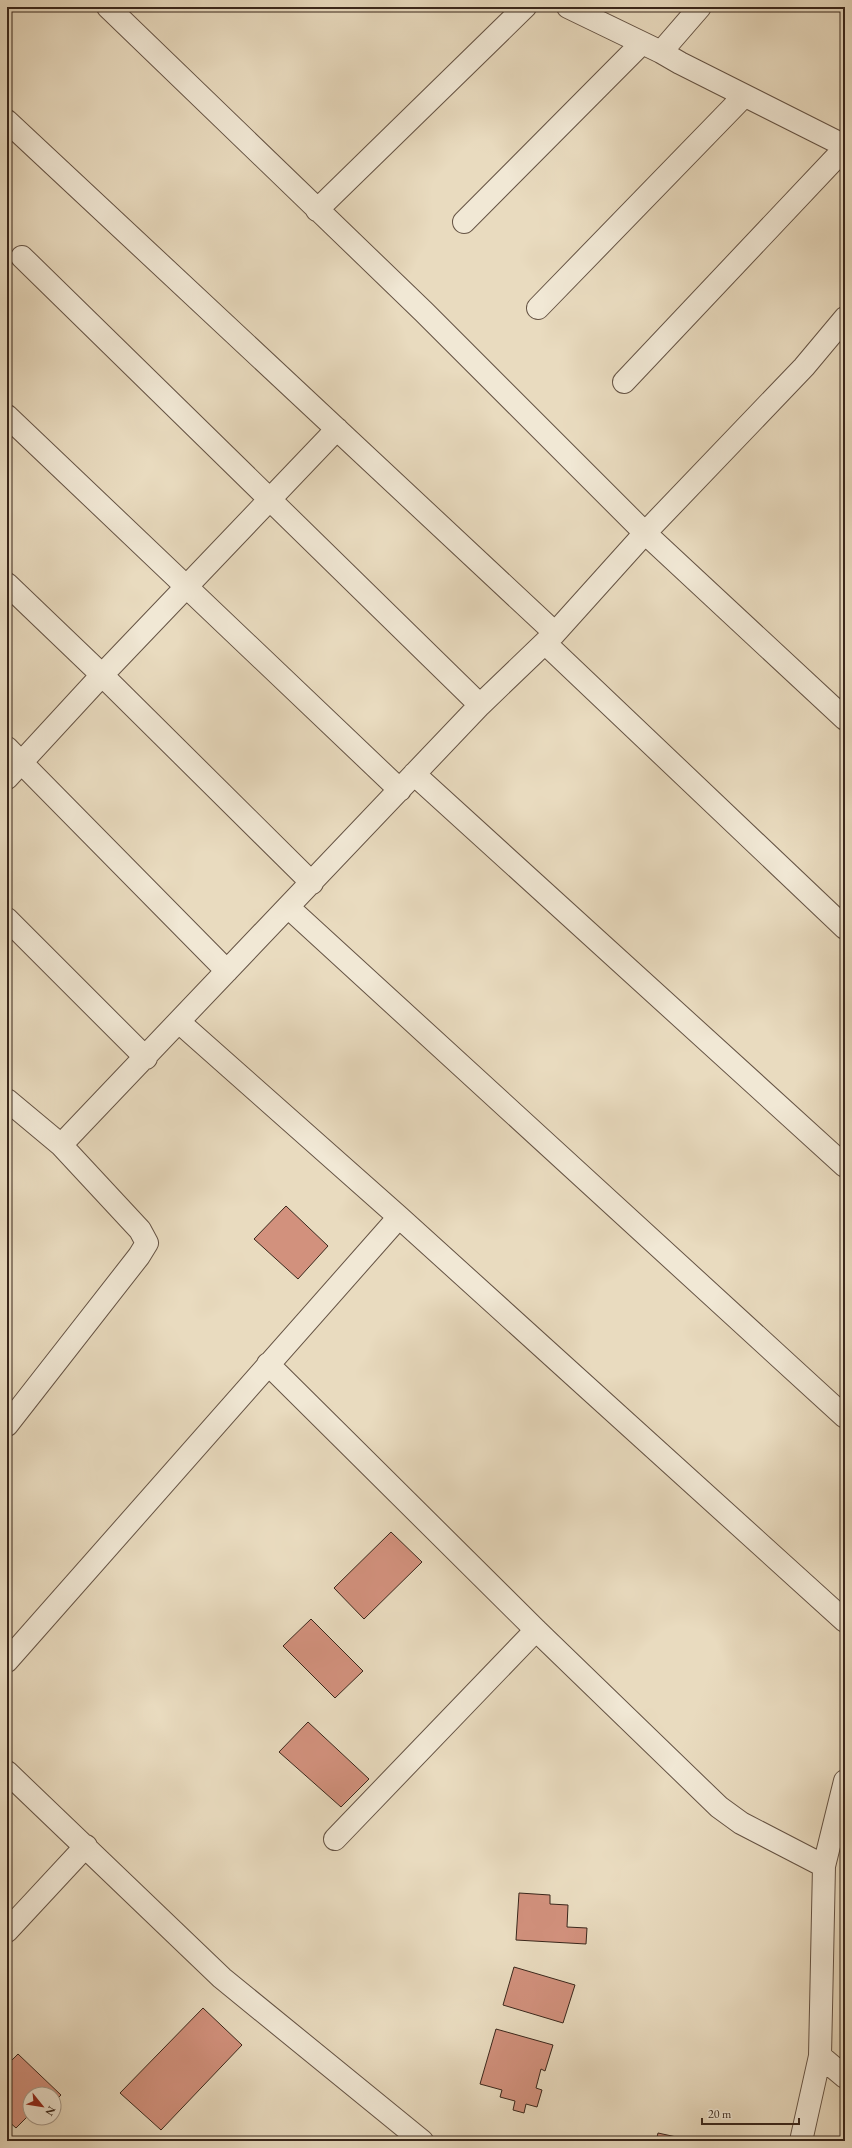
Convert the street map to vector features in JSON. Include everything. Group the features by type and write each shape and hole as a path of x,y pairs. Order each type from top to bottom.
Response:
{"street":[{"path":"108,7 424,312 645,533 845,719"},
{"path":"317,210 525,7"},
{"path":"568,7 641,44 661,52 845,147 624,382"},
{"path":"661,52 700,7"},
{"path":"464,222 641,44"},
{"path":"538,308 744,96"},
{"path":"7,121 336,429 845,928"},
{"path":"22,257 480,704"},
{"path":"61,1145 146,1058 480,704 550,638 645,533 804,367 845,318"},
{"path":"7,416 400,790"},
{"path":"7,778 14,755 102,675 336,429"},
{"path":"7,584 102,675 312,883"},
{"path":"14,755 227,971"},
{"path":"414,774 845,1166"},
{"path":"288,907 845,1417"},
{"path":"7,919 146,1058"},
{"path":"179,1022 399,1217 845,1621"},
{"path":"7,1100 61,1145 140,1230 147,1243 139,1256 9,1419"},
{"path":"7,1660 399,1217"},
{"path":"268,1364 536,1630 719,1807 741,1823 824,1866"},
{"path":"335,1839 536,1630"},
{"path":"7,1772 86,1846 222,1978 422,2141"},
{"path":"801,2141 820,2056 824,1866 838,1844 845,1782"},
{"path":"7,1931 86,1846"},
{"path":"820,2056 845,2077"}],"building":[{"path":"286,1206 328,1246 298,1279 254,1239"},
{"path":"391,1532 422,1562 364,1619 334,1588"},
{"path":"311,1619 363,1671 335,1698 283,1646"},
{"path":"308,1722 369,1779 341,1807 279,1752"},
{"path":"519,1893 550,1895 550,1904 568,1905 567,1927 587,1928 586,1944 516,1940"},
{"path":"514,1967 575,1985 563,2023 503,2005"},
{"path":"203,2008 242,2045 161,2130 120,2093"},
{"path":"496,2029 553,2045 545,2071 541,2069 536,2088 542,2090 537,2107 526,2104 524,2113 513,2110 515,2101 500,2097 502,2090 480,2084"},
{"path":"18,2054 52,2086 22,2086 22,2122 16,2128 7,2120 7,2065"},
{"path":"658,2133 681,2138 681,2141 656,2141"}]}
